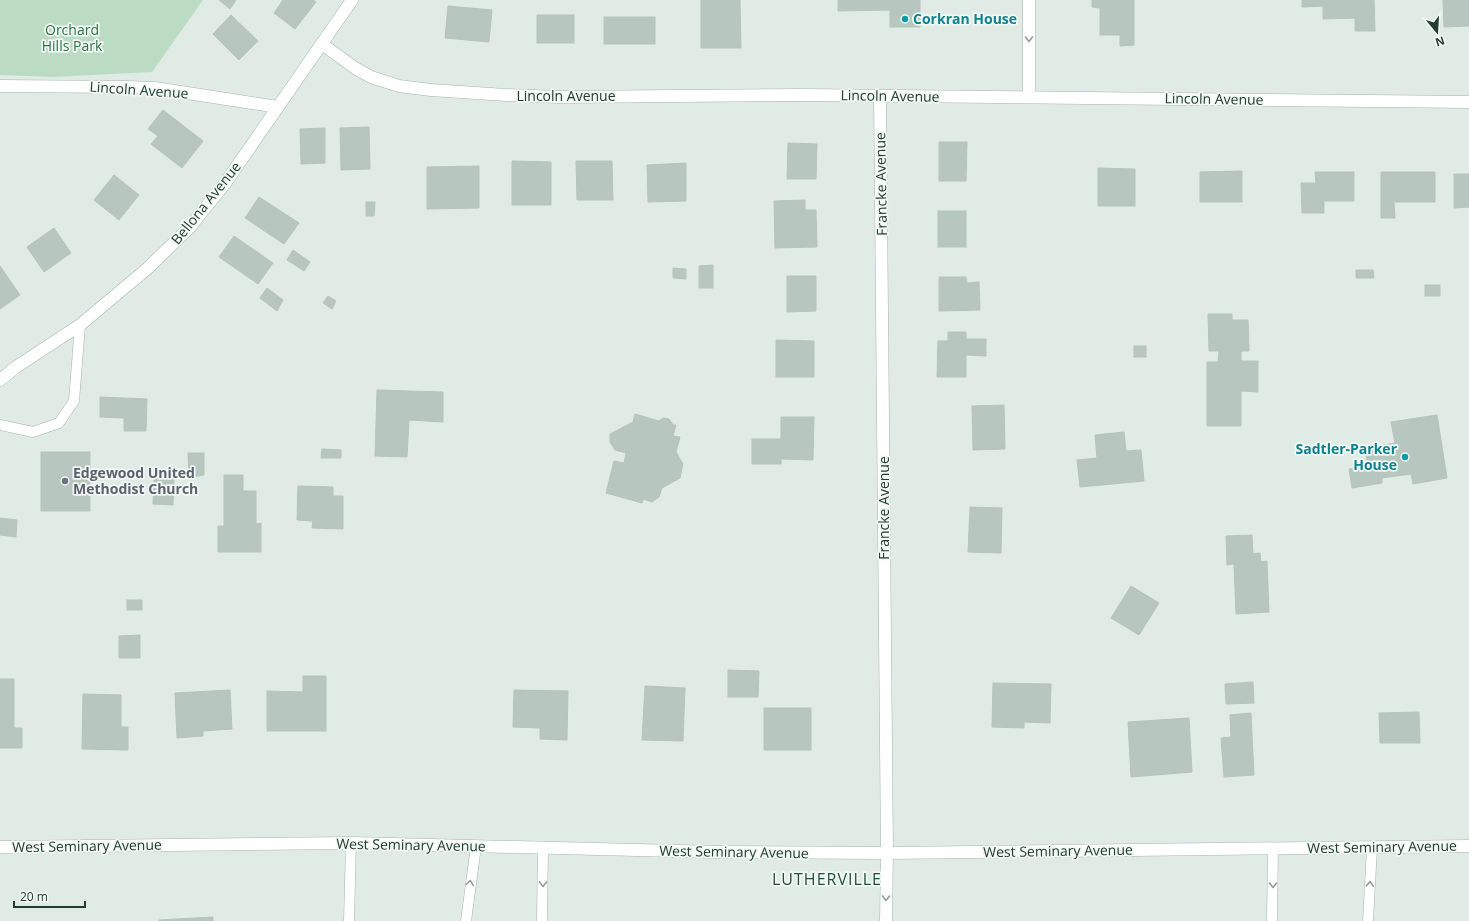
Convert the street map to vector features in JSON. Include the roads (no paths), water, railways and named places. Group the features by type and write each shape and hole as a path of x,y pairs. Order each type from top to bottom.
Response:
{"street":[{"name":"Bellona Avenue","path":"0,380 16,367 80,325 148,268 190,227 226,182 352,0"},
{"path":"1029,0 1029,97"},
{"name":"Lincoln Avenue","path":"322,44 355,68 371,77 399,86 431,90 506,95 559,97 804,95 1469,102"},
{"name":"Lincoln Avenue","path":"0,86 124,86 155,88 278,107"},
{"name":"Francke Avenue","path":"880,96 887,853 886,921"},
{"name":"West Seminary Avenue","path":"0,847 351,843 717,852 887,853 1469,846"}],"lane":[{"path":"0,425 33,432 59,423 74,401 80,325"},
{"path":"349,921 351,843"},
{"path":"466,921 476,846"},
{"path":"542,921 543,848"},
{"path":"1272,921 1273,848"},
{"path":"1368,921 1372,848"}],"place":[{"name":"Corkran House","path":"905,19"},
{"name":"Sadtler-Parker House","path":"1405,457"},
{"name":"Edgewood United Methodist Church","path":"65,481"}],"district":[{"name":"LUTHERVILLE","path":"827,879"}],"park label":[{"name":"Orchard Hills Park","path":"72,38"}]}
